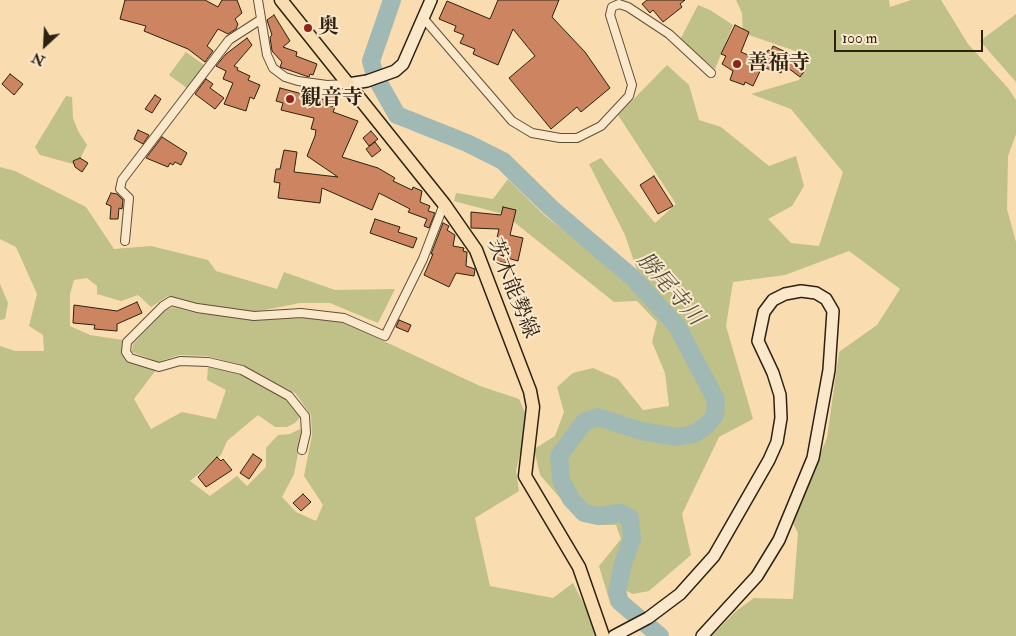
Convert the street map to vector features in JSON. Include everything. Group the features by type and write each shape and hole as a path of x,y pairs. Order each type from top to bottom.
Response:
{"main road":[{"name":"茨木能勢線","path":"281,0 444,204 476,250 534,407 525,476 579,567 603,636"}],"street":[{"path":"258,0 267,55 273,68 285,77 298,82 327,85 367,81 395,71 410,51 431,0"},
{"path":"424,19 512,122 532,133 560,138 577,138 601,126 629,96 632,85 610,15 612,8 619,4 669,34 711,73"},
{"path":"125,241 129,198 120,189 122,180 230,40 260,20"},
{"path":"302,450 306,433 305,416 288,396 242,370 208,362 180,361 159,367 130,358 126,352 127,342 163,306 171,301 197,308 254,316 300,313 344,318 385,336 423,260 444,204"},
{"path":"616,635 648,618 668,603 698,576 714,556 769,460 776,442 781,418 780,395 773,373 758,341 764,312 773,300 785,294 800,291 816,293 826,299 833,310 829,370 813,458 779,540 757,576 702,636"}],"green space":[{"path":"736,0 889,0 890,7 911,0 941,0 968,44 1008,88 1016,100 1016,134 1008,156 1007,209 1016,242 1016,636 712,636 736,611 754,598 793,599 798,533 792,521 827,438 839,352 877,325 900,289 849,251 785,275 733,282 726,326 753,419 719,437 682,514 691,555 649,591 633,594 622,589 637,540 634,517 621,509 586,510 564,479 565,457 587,427 599,422 641,435 676,442 696,438 710,427 720,411 721,399 684,325 637,270 625,235 589,164 601,158 655,223 676,204 618,115 667,65 689,85 699,120 721,127 769,166 796,156 804,186 792,206 768,219 791,243 819,246 843,172 791,109 751,94 799,80 810,56 743,33 742,13"},
{"path":"698,5 710,10 733,25 715,69 680,40"},
{"path":"1016,14 1016,82 980,41"},
{"path":"186,52 204,65 187,88 169,75"},
{"path":"66,96 72,97 73,118 78,131 87,145 77,165 40,155 35,147"},
{"path":"0,167 15,171 86,207 114,249 151,246 208,260 216,271 277,289 284,272 335,290 395,289 378,323 330,303 300,303 254,312 199,304 168,296 151,307 138,295 121,301 97,294 97,286 87,278 74,280 70,294 70,326 90,335 123,340 121,353 128,361 156,370 134,399 151,429 182,412 216,419 226,390 207,380 208,367 240,374 265,385 286,399 301,416 295,423 287,427 275,427 258,415 227,441 221,455 190,481 210,496 237,476 247,486 266,467 266,448 278,435 290,434 300,429 302,433 294,474 282,497 296,512 316,521 323,505 304,476 312,435 311,415 295,393 244,366 207,356 179,355 158,362 132,352 133,344 167,309 173,307 196,313 254,319 300,317 345,323 480,386 519,399 528,419 516,471 519,491 475,518 490,586 553,598 573,583 600,636 0,636 0,346 15,351 44,351 43,335 29,326 37,294 16,247 0,239"},
{"path":"508,179 545,216 629,280 674,327 712,399 711,412 694,431 676,433 643,429 619,419 599,415 583,420 558,454 559,481 569,501 561,499 540,475 534,449 555,436 564,412 557,387 573,373 593,368 618,379 643,410 669,406 665,373 652,342 657,322 637,301 614,302 514,222 510,210 499,213 454,201 456,193 493,199"},
{"path":"0,284 8,303 5,319 0,320"},
{"path":"619,516 626,521 628,538 619,562 614,590 617,604 611,606 599,566 621,539 616,525 600,525 602,519"}],"building":[{"path":"125,0 205,0 218,7 222,0 237,0 242,13 235,19 238,24 236,29 228,34 218,29 207,46 213,51 205,62 188,49 144,31 146,26 120,19"},
{"path":"498,0 559,0 552,17 585,52 610,88 581,112 577,107 551,129 509,78 535,56 513,29 498,65 473,54 475,49 460,43 464,35 454,31 456,26 439,19 447,1 490,19"},
{"path":"647,0 685,0 680,4 682,7 663,22 653,10 650,13 642,4"},
{"path":"274,15 290,41 283,47 297,52 296,56 317,64 313,75 310,74 309,77 280,67 282,62 272,51 270,37 272,35 267,20"},
{"path":"735,25 749,32 741,52 762,61 768,50 771,51 773,46 790,54 789,56 806,69 800,77 784,65 781,73 762,67 753,86 745,82 744,85 730,80 733,71 722,64 726,56 721,54"},
{"path":"247,38 252,45 234,66 238,68 237,70 250,76 248,80 260,85 254,99 250,97 246,111 224,104 233,83 223,79 226,71 216,66 226,54"},
{"path":"10,74 23,84 14,95 2,84"},
{"path":"206,79 213,84 210,88 224,98 215,109 195,94"},
{"path":"280,88 325,100 324,104 335,107 333,112 358,121 342,157 378,168 395,178 393,181 412,190 413,187 422,191 420,202 430,206 428,211 435,213 429,228 424,226 427,219 408,212 410,209 379,193 372,210 322,188 320,203 278,198 280,183 274,182 276,169 280,169 284,150 297,152 294,172 338,177 307,156 315,136 316,130 311,129 314,118 281,110 283,103 276,101"},
{"path":"155,95 161,99 152,113 145,109"},
{"path":"138,130 149,135 143,144 134,139"},
{"path":"371,131 378,139 369,146 363,138"},
{"path":"162,137 187,153 181,165 175,162 173,165 170,163 168,167 146,158"},
{"path":"375,142 381,150 372,157 366,149"},
{"path":"80,158 88,163 82,172 75,167 73,161"},
{"path":"654,176 673,206 658,214 640,185"},
{"path":"111,193 117,194 123,200 122,209 119,208 118,219 110,219 111,206 106,204"},
{"path":"503,207 516,210 510,235 523,238 518,261 507,258 506,263 492,260 499,229 471,228 471,212 501,215"},
{"path":"375,219 400,227 398,232 417,238 413,248 370,233"},
{"path":"443,223 449,226 447,230 455,235 453,246 464,248 463,251 467,252 466,266 475,269 474,276 456,273 449,287 424,275"},
{"path":"137,302 142,313 117,324 117,331 94,329 95,325 73,323 74,305 117,311"},
{"path":"399,320 411,325 408,332 396,327"},
{"path":"253,454 262,460 249,479 240,473"},
{"path":"217,457 221,461 223,459 232,470 206,487 198,477"},
{"path":"303,494 311,502 301,511 293,503"}],"waterway":[{"name":"勝尾寺川","path":"392,0 371,61 375,76 397,115 467,143 503,161 551,208 633,278 677,326 716,400 715,415 707,425 694,434 677,437 641,431 598,417 584,422 559,456 561,480 571,499 584,513 598,516 620,513 630,518 632,539 623,564 617,592 620,602 660,636"}],"place":[{"name":"奥","path":"308,28"},
{"name":"善福寺","path":"737,64"},
{"name":"観音寺","path":"290,99"}]}
